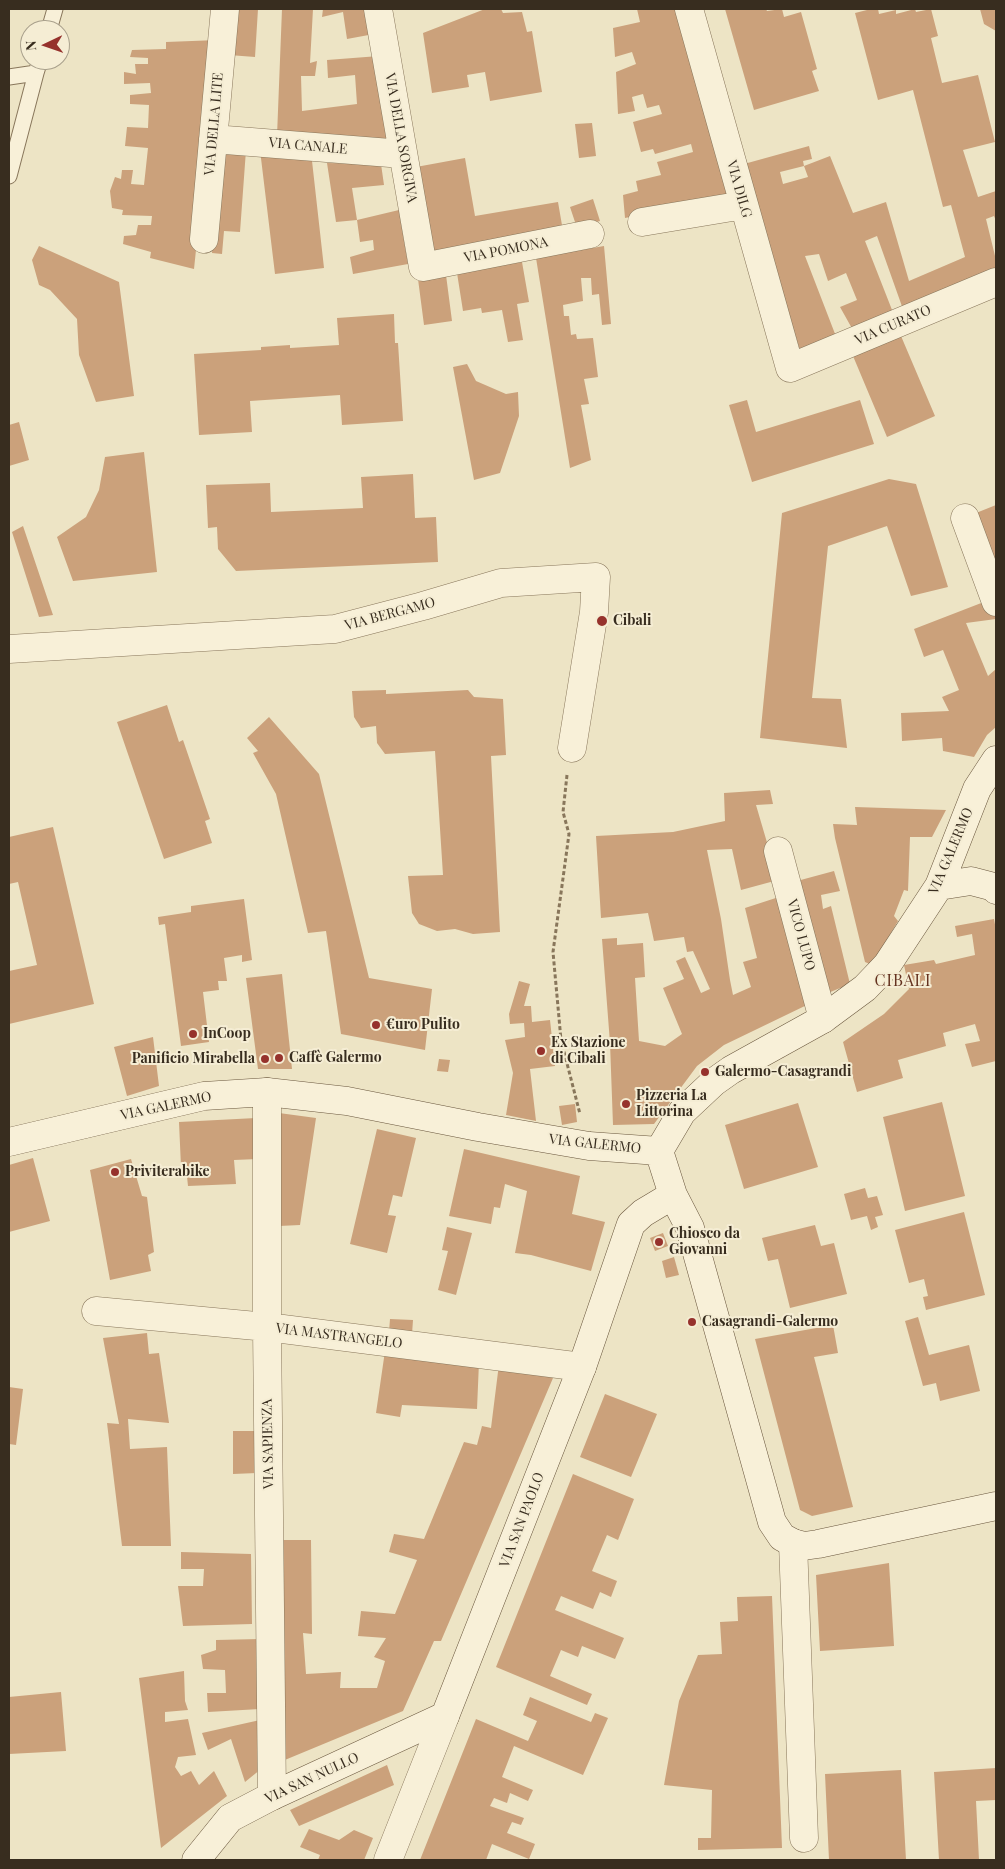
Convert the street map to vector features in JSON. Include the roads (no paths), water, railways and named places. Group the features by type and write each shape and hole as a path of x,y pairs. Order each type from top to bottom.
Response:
{"street":[{"name":"VIA DELLA LITE","path":"204,238 225,9"},
{"name":"VIA DELLA SORGIVA","path":"378,9 422,267"},
{"name":"VIA DILG","path":"689,9 790,368"},
{"name":"VIA CANALE","path":"213,139 403,154"},
{"path":"642,222 744,205"},
{"name":"VIA POMONA","path":"422,267 590,234"},
{"name":"VIA CURATO","path":"790,368 996,282"},
{"path":"964,518 996,602"},
{"name":"VIA BERGAMO","path":"9,650 335,629 501,583 596,577 594,612 572,748"},
{"name":"VIA GALERMO","path":"9,1142 204,1096 268,1092 347,1101 478,1127 589,1146 659,1151 682,1112 714,1082 731,1070 823,1019 865,988 887,965 939,886 977,789 996,760"},
{"name":"VICO LUPO","path":"778,851 823,1019"},
{"path":"939,886 971,881 994,887 996,890"},
{"name":"VIA SAPIENZA","path":"268,1092 267,1327 272,1796"},
{"path":"659,1151 673,1195 690,1228 772,1522 782,1537 804,1546 818,1544 996,1506"},
{"name":"VIA SAN PAOLO","path":"388,1860 582,1366 631,1224 644,1213 673,1195"},
{"name":"VIA MASTRANGELO","path":"96,1311 267,1327 582,1366"},
{"path":"793,1543 804,1838"},
{"name":"VIA SAN NULLO","path":"196,1860 230,1818 272,1796 445,1716"}],"lane":[{"path":"9,77 29,70"},
{"path":"9,176 37,70"}],"place":[{"name":"Cibali","path":"602,621"},
{"name":"€uro Pulito","path":"376,1025"},
{"name":"InCoop","path":"193,1034"},
{"name":"Ex Stazione di Cibali","path":"541,1051"},
{"name":"Caffè Galermo","path":"279,1058"},
{"name":"Panificio Mirabella","path":"265,1059"},
{"name":"Galermo-Casagrandi","path":"705,1072"},
{"name":"Pizzeria La Littorina","path":"626,1104"},
{"name":"Priviterabike","path":"115,1172"},
{"name":"Chiosco da Giovanni","path":"659,1242"},
{"name":"Casagrandi-Galermo","path":"692,1322"}],"district":[{"name":"CIBALI","path":"903,981"}]}
